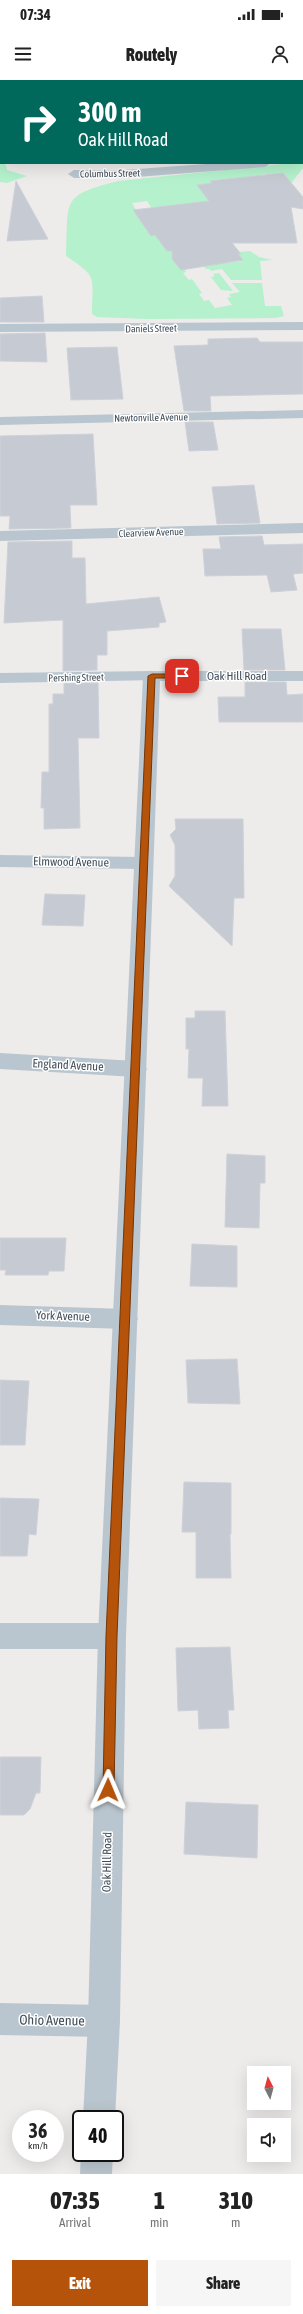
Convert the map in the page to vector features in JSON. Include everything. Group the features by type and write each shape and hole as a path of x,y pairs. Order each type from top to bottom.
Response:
{"street":[{"name":"Columbus Street","path":"74,174 124,174 252,164"},
{"name":"Daniels Street","path":"0,328 303,326"},
{"name":"Newtonville Avenue","path":"0,420 303,414"},
{"name":"Clearview Avenue","path":"0,536 303,528"},
{"name":"Oak Hill Road","path":"99,2110 104,2021 112,1636 136,1069 142,863 152,676 303,676"},
{"name":"Pershing Street","path":"0,678 152,676"},
{"name":"Elmwood Avenue","path":"0,861 142,863"},
{"name":"England Avenue","path":"0,1062 136,1069"},
{"name":"York Avenue","path":"0,1315 126,1318"},
{"path":"0,1636 112,1636"},
{"name":"Ohio Avenue","path":"0,2019 104,2021"},
{"path":"96,2174 97,2162"}],"green space":[{"path":"0,164 6,165 7,170 27,176 7,183 0,182"},
{"path":"284,164 303,164 303,168 282,195 266,174 197,185 202,191 217,189 278,199 157,209 156,207 151,207 147,201 132,203 136,210 133,211 137,216 141,216 151,235 155,235 160,242 176,240 199,229 226,263 242,261 238,254 241,254 239,252 250,251 259,257 272,260 260,261 262,280 231,280 222,269 211,271 206,269 200,262 182,265 186,272 183,273 189,280 192,279 202,293 199,294 204,301 209,300 215,308 232,305 227,298 231,297 229,294 240,292 232,283 262,283 265,306 281,306 284,316 276,318 147,319 97,317 92,314 92,285 89,274 77,263 66,256 68,212 71,203 77,196 100,186 119,181"},
{"path":"219,273 233,291 221,290 211,277 215,276 213,274"}],"building":[{"path":"283,173 303,197 303,209 291,207 297,243 232,243 241,254 238,254 243,260 181,270 172,259 172,251 167,251 155,235 151,236 133,210 209,201 197,185 212,183 210,181"},
{"path":"16,181 48,239 7,241"},
{"path":"42,296 44,322 0,322 0,298"},
{"path":"45,333 47,362 0,361 0,334"},
{"path":"257,338 260,342 303,342 303,394 210,396 211,411 184,411 174,346 208,345 208,339"},
{"path":"117,347 123,399 71,400 67,348"},
{"path":"185,422 213,422 218,450 189,451"},
{"path":"93,434 97,505 70,505 71,528 9,529 10,516 0,516 0,436"},
{"path":"254,485 260,523 217,524 212,487"},
{"path":"262,536 264,545 303,544 303,573 293,574 297,590 271,592 267,575 205,576 203,549 221,549 219,537"},
{"path":"72,541 72,558 85,558 86,604 159,597 166,622 159,623 159,627 107,631 107,655 97,655 97,670 63,671 63,620 4,623 8,542"},
{"path":"242,629 281,629 285,670 244,670"},
{"path":"245,682 286,682 287,695 303,694 303,722 219,722 218,697 245,697"},
{"path":"64,683 98,683 99,738 78,738 80,828 44,829 44,808 41,808 42,772 49,772 49,704 53,704 53,694 64,694"},
{"path":"175,819 243,819 244,898 234,898 232,946 169,886 175,876 175,845 170,835 176,829"},
{"path":"45,894 85,895 83,926 42,925"},
{"path":"195,1011 225,1011 228,1106 202,1106 203,1078 188,1078 189,1049 186,1049 186,1018 195,1018"},
{"path":"227,1154 265,1156 265,1183 260,1183 259,1228 225,1227"},
{"path":"0,1238 66,1238 64,1271 49,1271 48,1275 5,1275 6,1270 0,1270"},
{"path":"192,1244 237,1246 237,1287 190,1286"},
{"path":"237,1359 240,1404 188,1403 186,1360"},
{"path":"0,1380 29,1381 25,1445 0,1445"},
{"path":"184,1482 231,1483 231,1578 196,1578 196,1532 182,1532"},
{"path":"0,1498 39,1499 36,1535 29,1534 27,1556 0,1556"},
{"path":"230,1647 234,1710 228,1710 229,1728 199,1729 198,1710 178,1711 176,1648"},
{"path":"0,1757 41,1757 40,1793 36,1793 30,1809 24,1815 0,1815"},
{"path":"186,1802 258,1805 257,1858 184,1854"}],"route":[{"path":"108,1790 112,1636 134,1123 142,863 152,676 182,676"}]}
